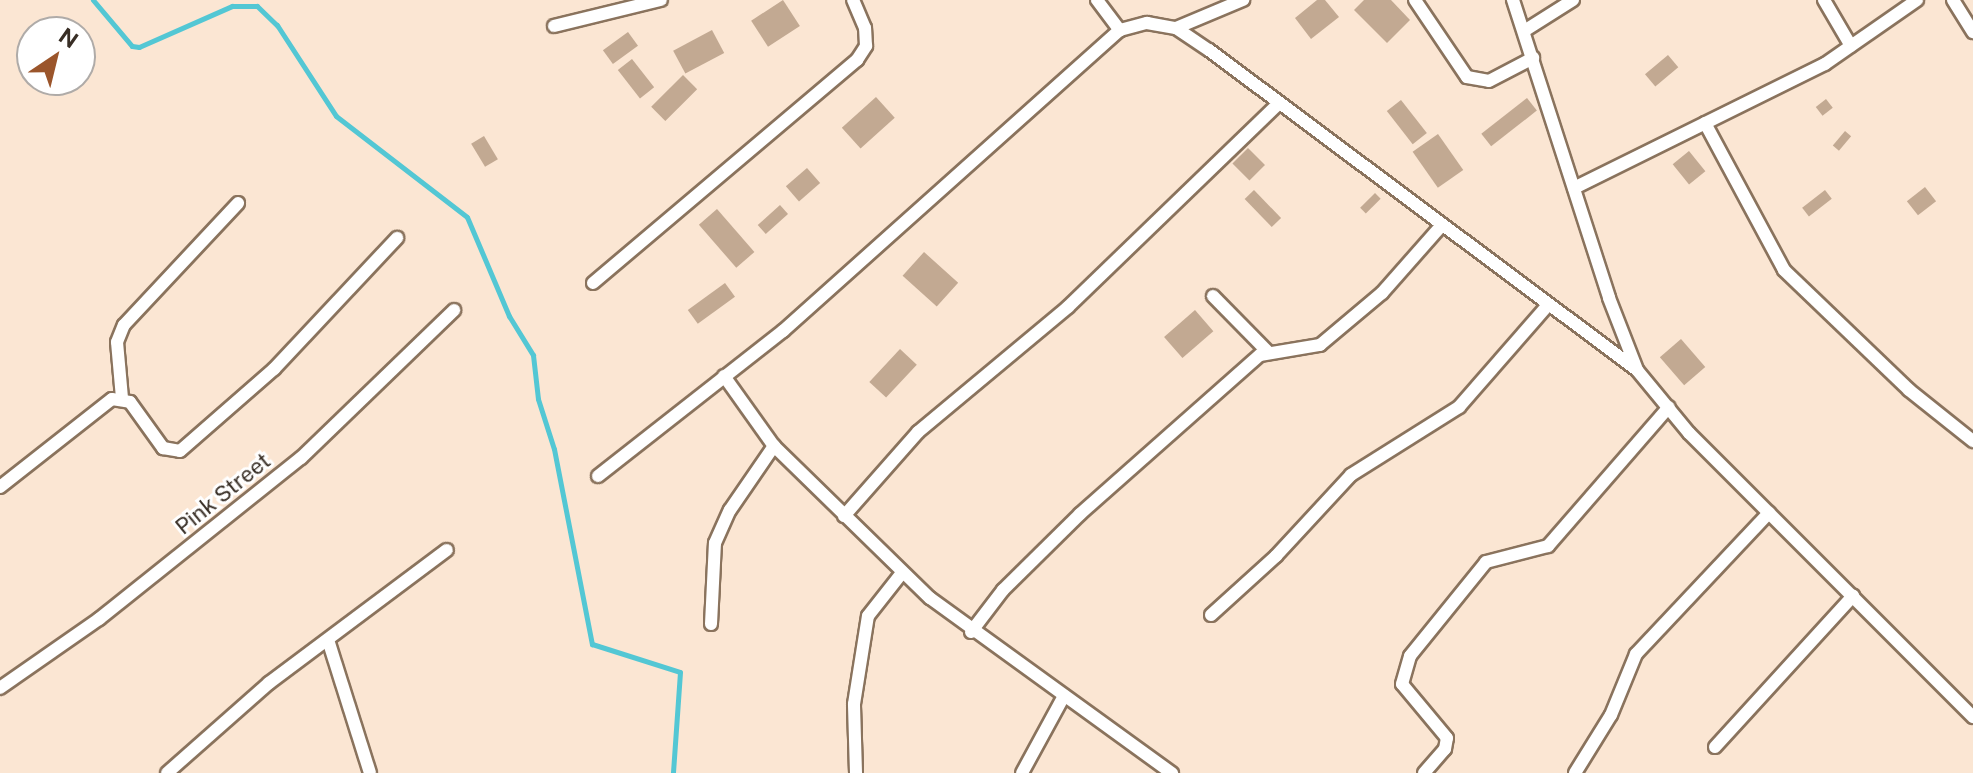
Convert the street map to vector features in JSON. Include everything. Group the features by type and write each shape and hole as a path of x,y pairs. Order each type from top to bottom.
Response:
{"street":[{"path":"554,26 661,0"},
{"path":"593,283 857,60 865,37 853,0"},
{"path":"1097,0 1120,30"},
{"path":"1176,28 1243,0"},
{"path":"1415,0 1467,77 1489,81 1533,58"},
{"path":"1513,0 1637,370"},
{"path":"1524,31 1573,0"},
{"path":"1824,0 1851,46"},
{"path":"1574,188 1851,46 1917,0"},
{"path":"1953,0 1973,32"},
{"path":"598,476 783,331 1120,30 1147,23 1176,28 1637,370 1769,513 1973,717"},
{"path":"844,516 918,432 1068,307 1277,105"},
{"path":"1705,123 1784,270 1909,390 1973,441"},
{"path":"238,203 124,325 117,342 122,398 163,448 180,451 274,369 397,238"},
{"path":"971,632 1003,590 1080,514 1267,351 1320,345 1382,293 1442,225"},
{"path":"1213,296 1267,351"},
{"path":"1211,615 1276,556 1351,475 1459,407 1548,305"},
{"name":"Pink Street","path":"0,688 99,619 301,458 454,310"},
{"path":"724,376 774,446 902,573 971,632 1172,773"},
{"path":"0,487 101,406 122,398"},
{"path":"1424,773 1445,749 1447,738 1402,684 1410,656 1486,562 1548,546 1669,407"},
{"path":"711,624 715,543 730,510 774,446"},
{"path":"1575,773 1611,715 1636,654 1769,513"},
{"path":"167,773 269,683 329,643 447,550"},
{"path":"856,773 854,704 868,616 902,573"},
{"path":"1715,747 1853,596"},
{"path":"329,643 370,773"},
{"path":"1022,773 1064,696"}],"building":[{"path":"783,0 800,26 768,47 751,21"},
{"path":"1317,0 1325,0 1339,17 1311,39 1295,18"},
{"path":"1364,0 1391,0 1410,20 1387,43 1354,10"},
{"path":"712,30 724,53 685,74 673,51"},
{"path":"628,32 638,46 613,64 603,50"},
{"path":"1668,55 1678,67 1655,87 1645,74"},
{"path":"632,59 654,87 640,98 618,70"},
{"path":"683,75 697,89 665,121 651,107"},
{"path":"876,97 895,118 861,149 842,128"},
{"path":"1527,98 1537,111 1491,146 1481,134"},
{"path":"1826,99 1833,108 1823,116 1816,107"},
{"path":"1401,100 1427,133 1413,144 1387,111"},
{"path":"1845,131 1851,136 1839,151 1833,146"},
{"path":"1438,134 1463,170 1438,188 1413,152"},
{"path":"484,136 498,159 485,167 471,144"},
{"path":"1248,148 1265,165 1249,181 1232,164"},
{"path":"1689,151 1705,171 1689,184 1673,164"},
{"path":"807,168 820,183 799,201 786,186"},
{"path":"1925,187 1936,201 1918,215 1907,201"},
{"path":"1254,190 1281,218 1272,227 1245,199"},
{"path":"1825,190 1832,199 1809,217 1802,208"},
{"path":"1375,193 1381,199 1366,214 1360,208"},
{"path":"780,205 788,214 766,234 758,225"},
{"path":"717,209 754,252 736,268 699,225"},
{"path":"924,252 958,283 937,307 903,276"},
{"path":"725,283 735,297 698,324 688,310"},
{"path":"1195,310 1213,331 1182,358 1164,337"},
{"path":"1681,339 1705,367 1684,385 1660,357"},
{"path":"900,349 917,365 886,398 869,382"}],"waterway":[{"path":"93,0 132,46 139,47 232,6 257,6 277,25 336,116 467,217 509,316 533,355 538,399 554,449 592,644 680,672 673,773"}]}
